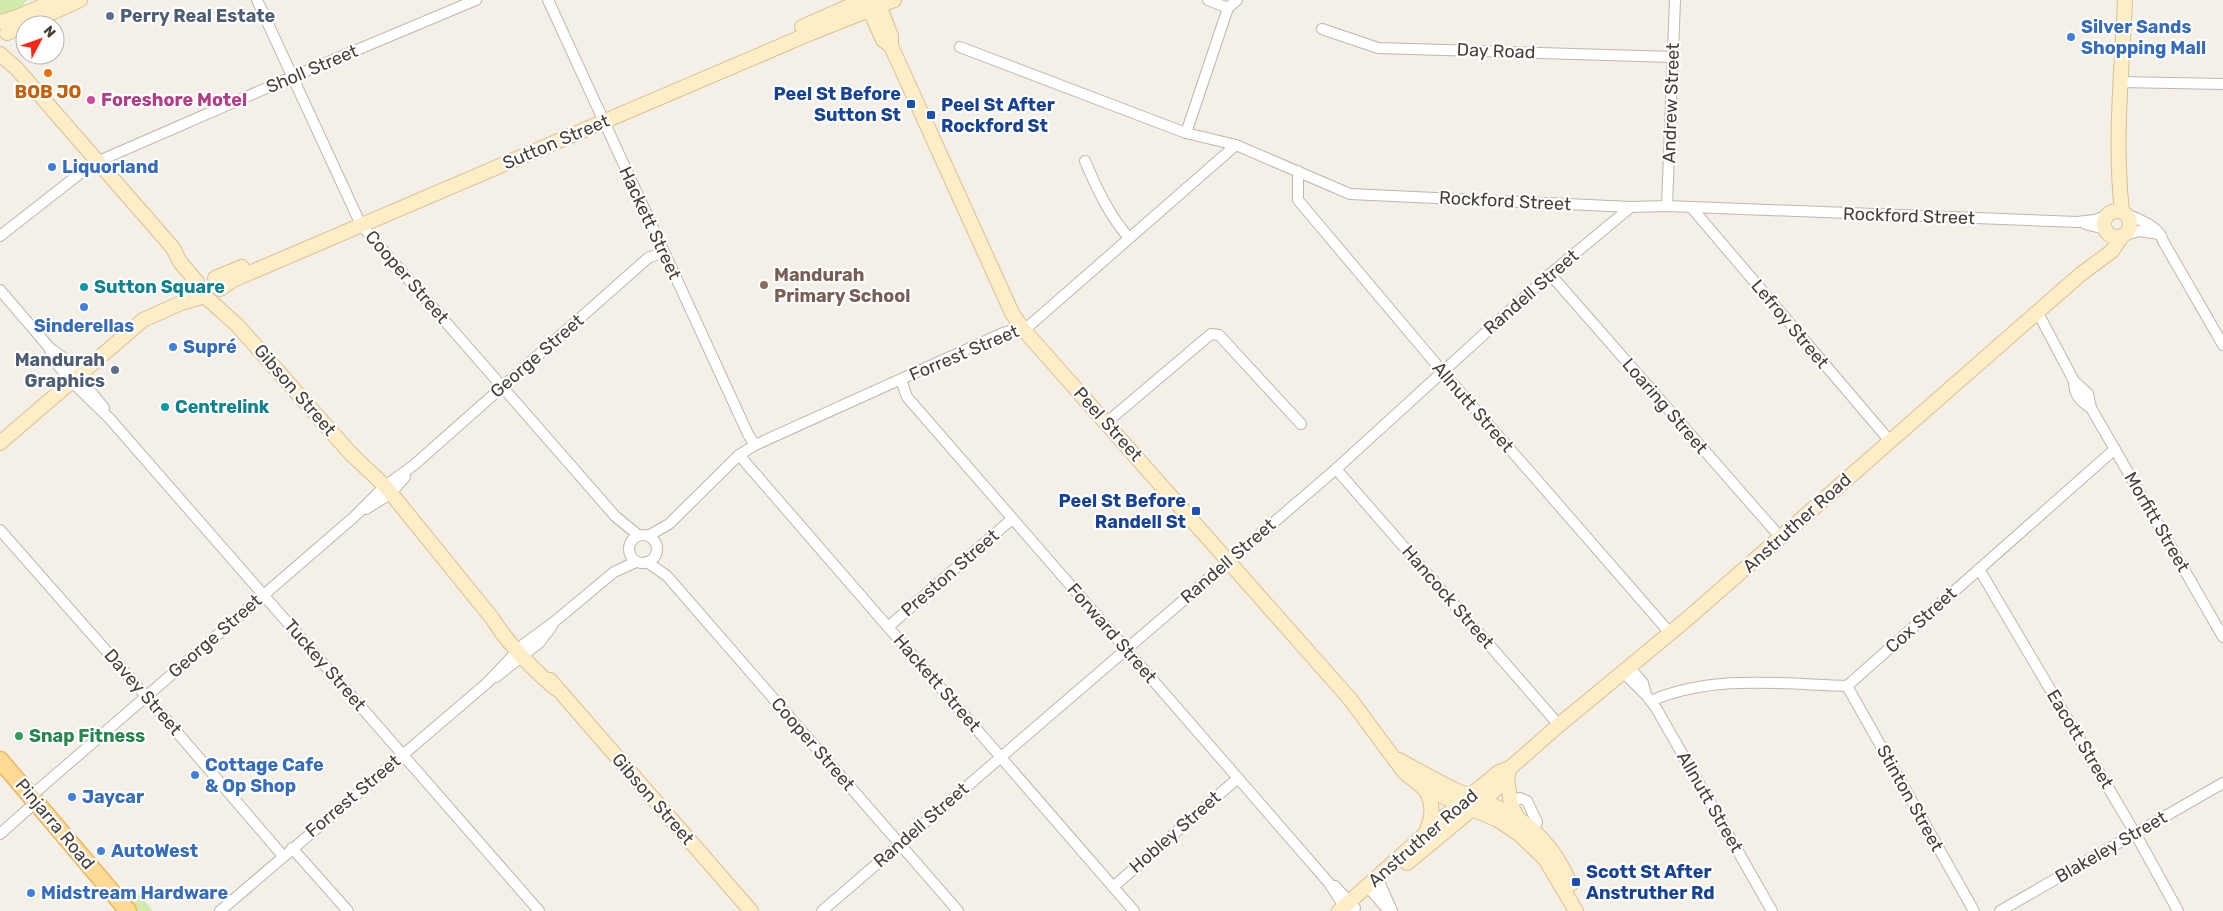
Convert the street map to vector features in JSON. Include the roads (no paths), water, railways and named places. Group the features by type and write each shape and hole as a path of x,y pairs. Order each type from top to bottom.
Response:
{"main road":[{"path":"2,33 17,18 57,0"},
{"path":"2,33 80,0"},
{"name":"Sutton Street","path":"0,432 143,320 181,303 208,287 810,28 871,3 894,0"},
{"path":"2117,213 2120,82 2125,0"},
{"name":"Peel Street","path":"871,3 883,40 891,46 1012,312 1022,328 1350,699 1404,772 1425,789 1498,820 1534,848 1545,859 1576,911"},
{"name":"Gibson Street","path":"2,33 17,69"},
{"name":"Gibson Street","path":"0,54 17,69 173,248 186,257 238,326 420,532 492,618 503,636 523,650 537,673 555,688 751,911"},
{"path":"2117,213 2130,225 2124,235 2113,236 2106,231 2104,222 2117,213"},
{"name":"Anstruther Road","path":"2081,274 2101,249 2106,231"},
{"name":"Anstruther Road","path":"1347,908 1477,798 1499,772 1508,773 1558,725 1627,670 1780,538 1889,440 2081,274 2112,250 2124,235"},
{"name":"Sutton Street","path":"0,443 72,375"},
{"name":"Peel Street","path":"1394,757 1451,788 1517,817 1534,830 1558,859 1585,911"},
{"name":"Pinjarra Road","path":"0,760 115,911"},
{"path":"1508,773 1511,805 1517,817"},
{"name":"Pinjarra Road","path":"0,776 32,803 128,911"},
{"path":"1424,835 1432,816 1432,806 1425,789"},
{"name":"Anstruther Road","path":"1375,885 1424,835 1466,807"}],"street":[{"name":"Cooper Street","path":"256,0 360,222 615,516 643,535"},
{"name":"Sholl Street","path":"0,236 82,171 98,162 292,77 476,0"},
{"name":"Hackett Street","path":"548,0 663,252 748,434 755,445"},
{"path":"1208,0 1228,8"},
{"path":"1186,133 1228,8 1237,0"},
{"name":"Andrew Street","path":"1667,206 1675,0"},
{"name":"Day Road","path":"1322,29 1378,48 1673,57"},
{"name":"Rockford Street","path":"960,47 1186,133 1236,145 1350,194 1631,207 1667,206 2077,222 2095,220 2117,213"},
{"path":"2120,82 2223,84"},
{"name":"Forrest Street","path":"657,548 669,524 739,455 755,445 1003,333 1022,328 1038,319 1236,145"},
{"path":"1085,160 1110,212 1130,238"},
{"name":"Allnutt Street","path":"1298,171 1298,200 1442,371 1670,633"},
{"name":"Randell Street","path":"822,911 1336,469 1550,274 1631,207"},
{"name":"Lefroy Street","path":"1691,207 1889,440"},
{"path":"2117,213 2142,220 2161,234 2163,241 2223,345"},
{"name":"Rockford Street","path":"2077,222 2106,231"},
{"path":"2124,235 2139,231 2161,234"},
{"name":"George Street","path":"0,834 146,696 384,493 648,258 663,252"},
{"name":"Loaring Street","path":"1550,274 1780,538"},
{"name":"Tuckey Street","path":"0,290 72,375 99,400 110,419 539,911"},
{"name":"Morfitt Street","path":"2038,313 2074,381 2078,397 2091,408 2223,637"},
{"path":"1107,422 1211,334 1219,335 1301,424"},
{"name":"Forward Street","path":"901,380 907,396 1238,778 1329,884 1347,908"},
{"name":"Cox Street","path":"1847,686 2115,449"},
{"name":"Hackett Street","path":"739,455 1134,911"},
{"name":"Hancock Street","path":"1336,469 1558,725"},
{"name":"Cooper Street","path":"615,516 629,546"},
{"name":"Preston Street","path":"888,627 1012,519"},
{"name":"Forrest Street","path":"643,535 669,524"},
{"name":"Davey Street","path":"0,530 283,856"},
{"path":"643,535 657,548 654,558 647,562 636,562 630,556 629,546 643,535"},
{"name":"Forrest Street","path":"614,572 629,546"},
{"name":"Cooper Street","path":"657,548 667,576"},
{"name":"Forrest Street","path":"220,911 402,754 487,683 504,672 523,650 554,622 614,572 636,562"},
{"name":"Cooper Street","path":"647,562 667,576 958,911"},
{"name":"Eacott Street","path":"1979,569 2136,834 2178,911"},
{"name":"Allnutt Street","path":"1627,670 1638,689 1651,701 1772,911"},
{"path":"1651,701 1688,689 1717,684 1847,686"},
{"name":"Stinton Street","path":"1847,686 1974,911"},
{"name":"Hobley Street","path":"1113,887 1238,778"},
{"name":"Blakeley Street","path":"2000,911 2223,783"},
{"path":"1514,802 1520,798 1527,801 1537,819 1534,830"},
{"path":"292,848 348,911"},
{"path":"1375,885 1390,911"}],"place":[{"name":"Perry Real Estate","path":"110,16"},
{"name":"Silver Sands Shopping Mall","path":"2071,37"},
{"name":"BOB JO","path":"48,73"},
{"name":"Foreshore Motel","path":"91,100"},
{"name":"Peel St Before Sutton St","path":"911,104"},
{"name":"Peel St After Rockford St","path":"931,115"},
{"name":"Liquorland","path":"52,167"},
{"name":"Mandurah Primary School","path":"764,285"},
{"name":"Sutton Square","path":"84,287"},
{"name":"Sinderellas","path":"84,307"},
{"name":"Supré","path":"173,347"},
{"name":"Mandurah Graphics","path":"115,370"},
{"name":"Centrelink","path":"165,407"},
{"name":"Peel St Before Randell St","path":"1196,511"},
{"name":"Snap Fitness","path":"19,736"},
{"name":"Cottage Cafe & Op Shop","path":"195,775"},
{"name":"Jaycar","path":"72,797"},
{"name":"AutoWest","path":"101,851"},
{"name":"Scott St After Anstruther Rd","path":"1576,882"},
{"name":"Midstream Hardware","path":"31,893"}]}
